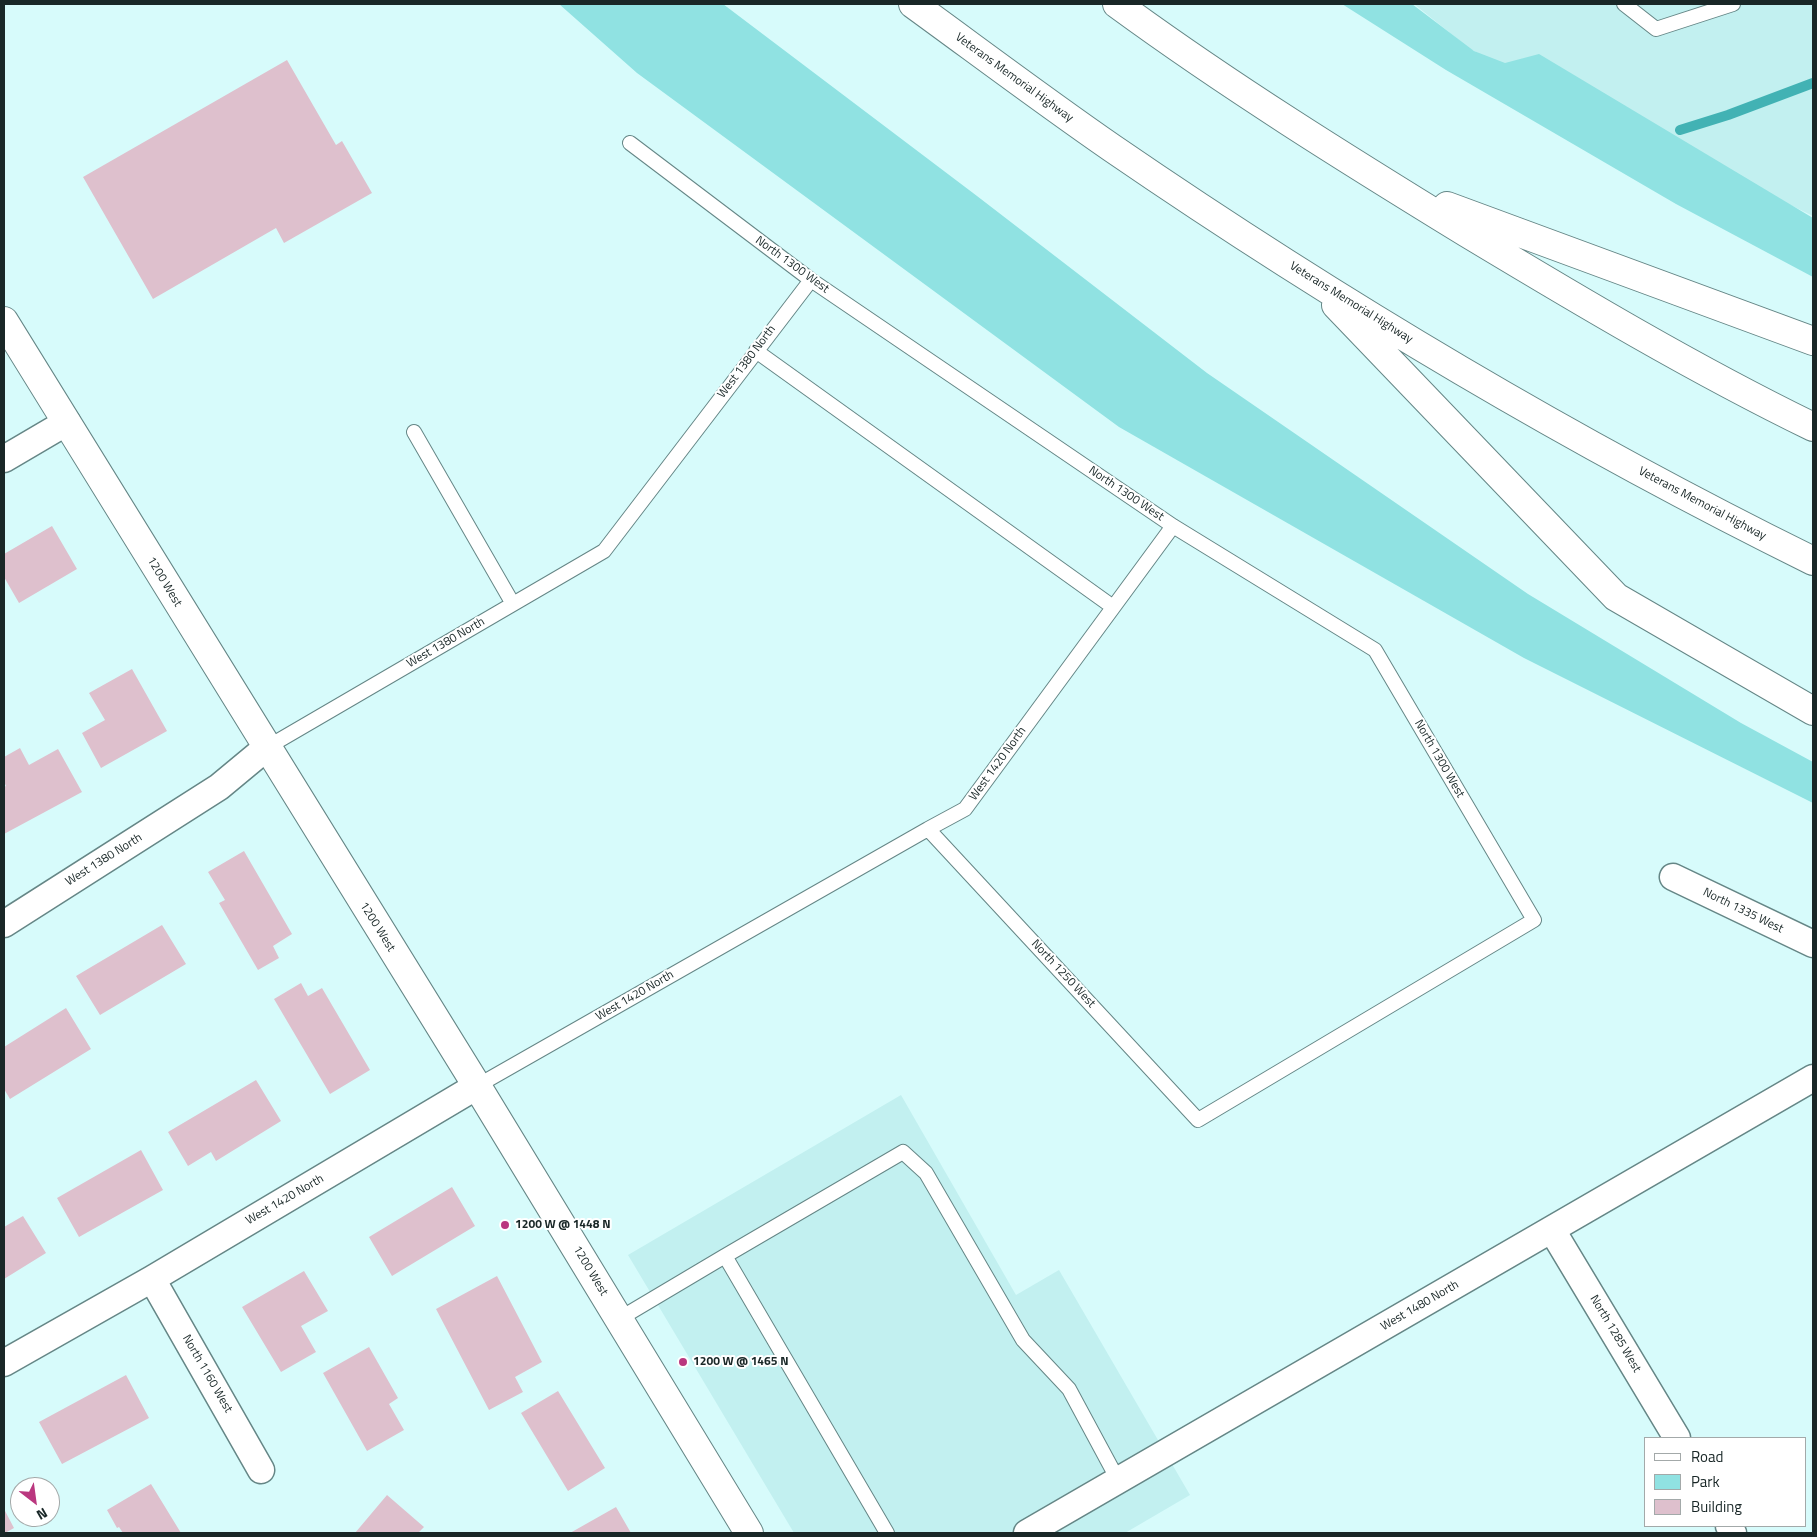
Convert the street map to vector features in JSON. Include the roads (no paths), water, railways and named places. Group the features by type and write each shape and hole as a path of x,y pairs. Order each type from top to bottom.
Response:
{"main road":[{"name":"Veterans Memorial Highway","path":"913,4 1111,147 1309,277 1426,350 1614,457 1746,528 1813,561"},
{"path":"1117,4 1290,122 1387,184 1598,312 1813,427"},
{"path":"1387,184 1813,341"},
{"path":"1309,277 1616,597 1813,711"},
{"name":"1200 West","path":"4,321 266,748 477,1086 749,1533"}],"street":[{"path":"4,459 67,422"},
{"name":"West 1380 North","path":"4,924 218,787 266,748"},
{"name":"North 1335 West","path":"1673,877 1813,944"},
{"name":"West 1480 North","path":"1027,1533 1813,1078"},
{"name":"West 1420 North","path":"4,1363 152,1279 477,1086"},
{"name":"North 1285 West","path":"1552,1230 1676,1437"},
{"name":"North 1160 West","path":"152,1279 262,1470"}],"lane":[{"path":"1624,4 1656,29 1733,4"},
{"name":"North 1300 West","path":"630,143 810,280 1173,526 1375,650 1534,920 1198,1120"},
{"name":"West 1380 North","path":"266,748 604,551 810,280"},
{"path":"756,351 1113,607"},
{"path":"414,432 513,604"},
{"name":"West 1420 North","path":"477,1086 965,809 1173,526"},
{"name":"North 1250 West","path":"928,829 1198,1120"},
{"path":"619,1319 903,1152 926,1173 1023,1340 1069,1389 1118,1480"},
{"path":"725,1256 887,1533"}],"waterway":[{"path":"1680,130 1728,115 1813,83"}],"place":[{"name":"1200 W @ 1448 N","path":"505,1225"},
{"name":"1200 W @ 1465 N","path":"683,1362"}]}
